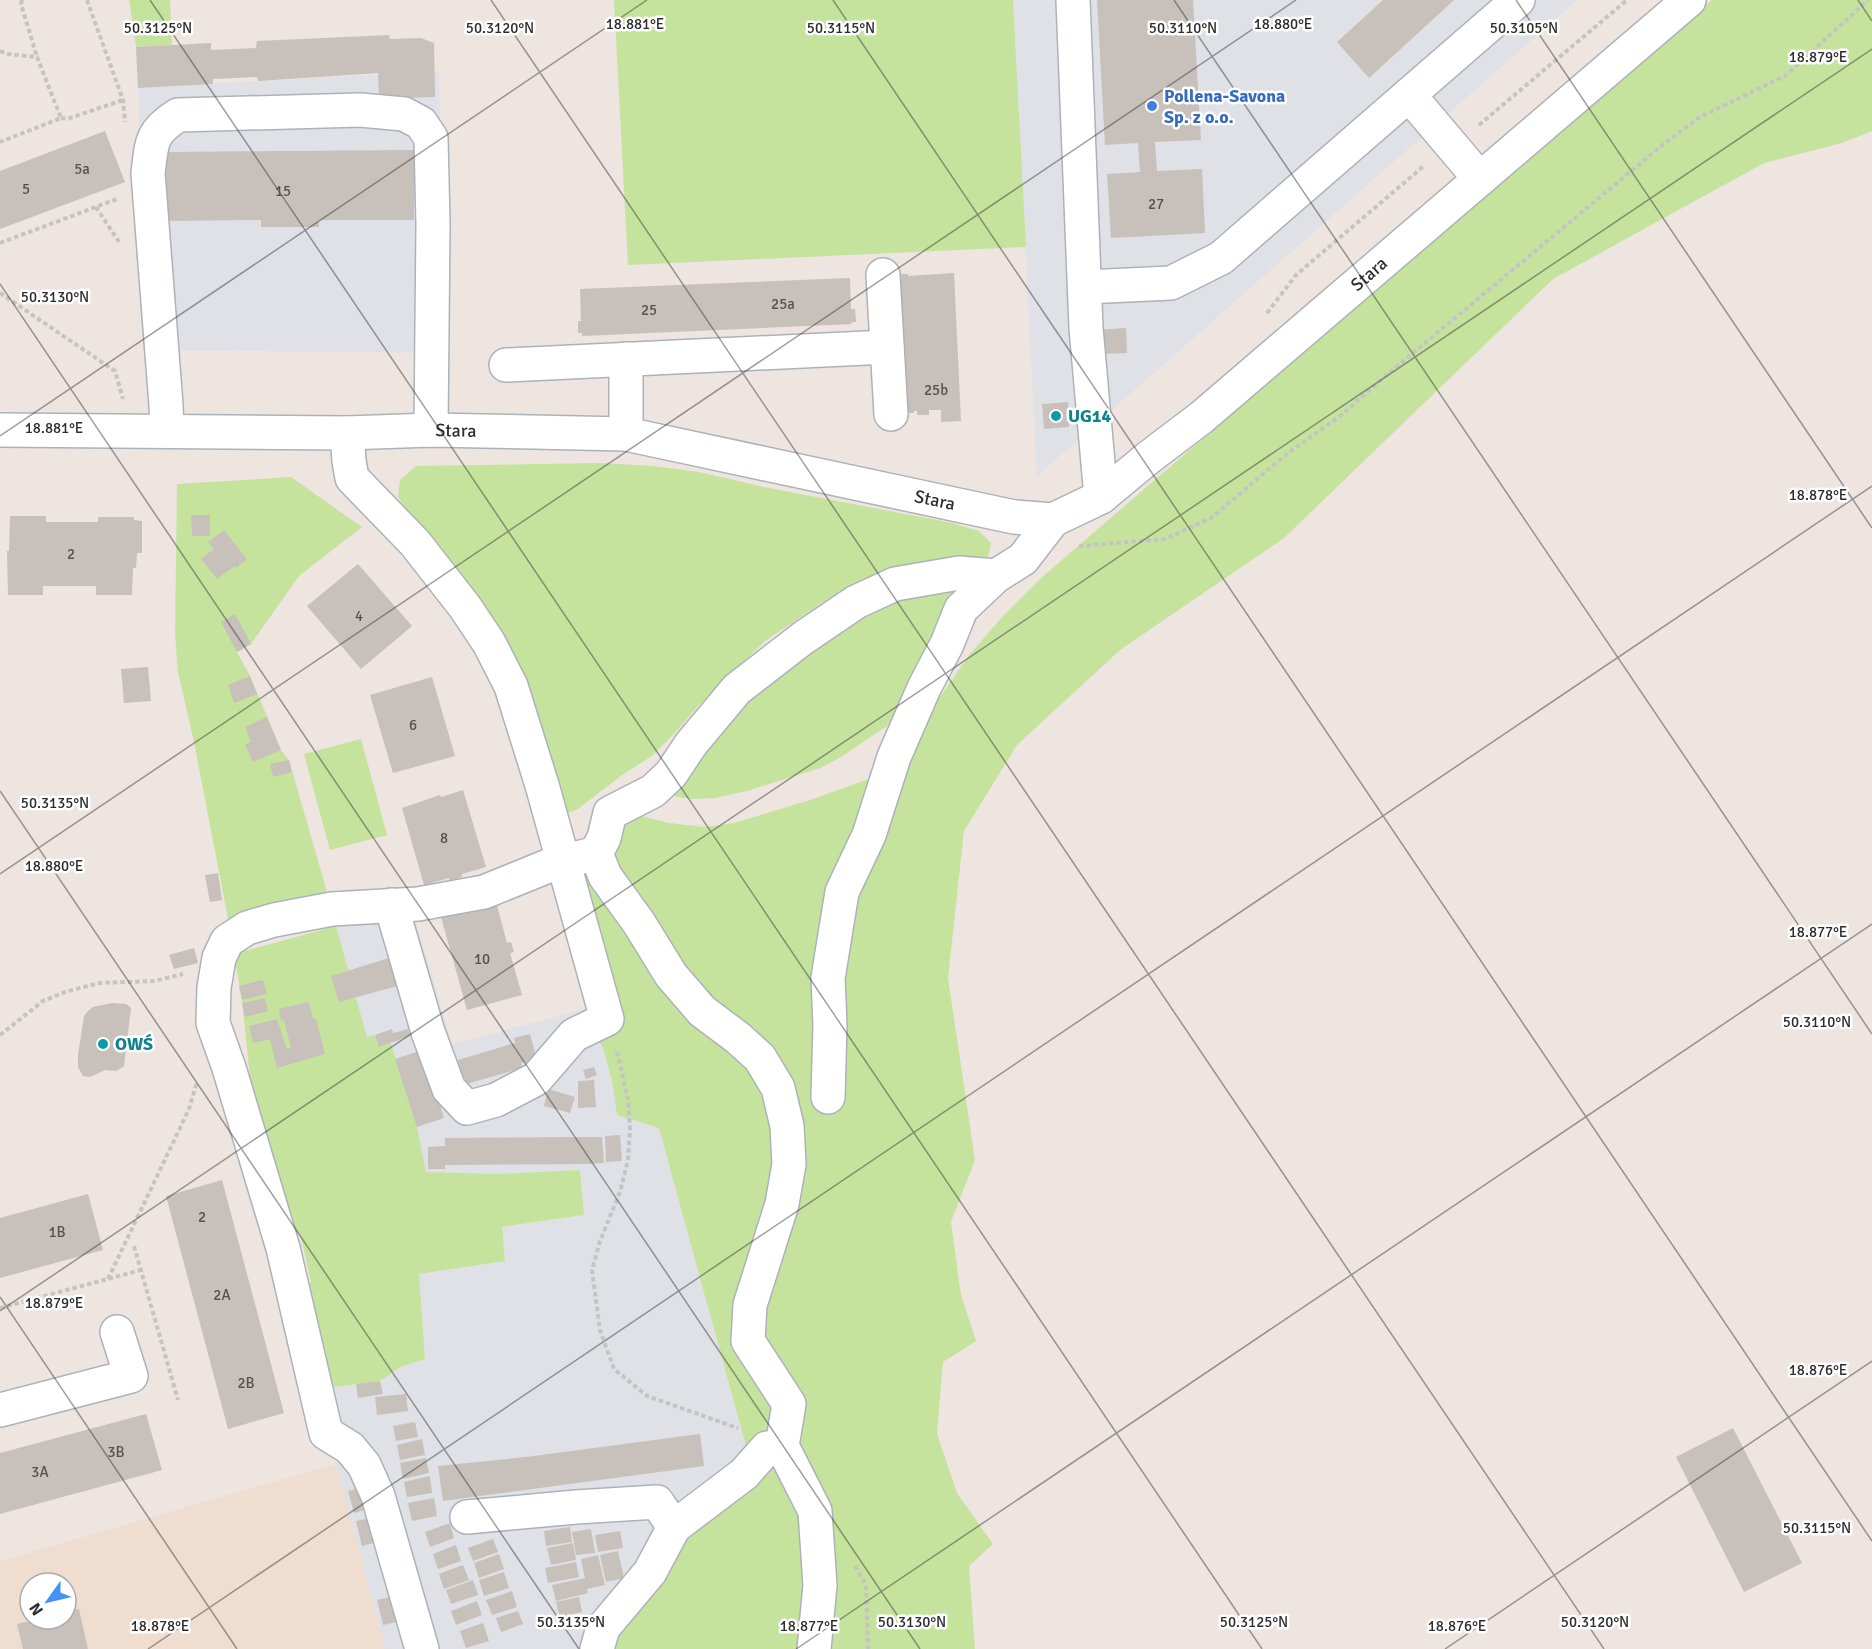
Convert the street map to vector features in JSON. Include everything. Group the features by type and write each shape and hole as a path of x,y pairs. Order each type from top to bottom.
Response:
{"street":[{"path":"1073,0 1086,328 1101,497"},
{"path":"1085,287 1171,283 1221,258 1518,0"},
{"name":"Stara","path":"0,430 347,433 430,430 626,434 1014,517 1053,520 1101,497 1202,417 1689,0"},
{"path":"1409,95 1480,179"},
{"path":"166,430 148,173 152,141 164,125 178,115 360,110 404,114 422,123 431,138 433,224 430,430"},
{"path":"883,275 891,414"},
{"path":"506,365 887,346"},
{"path":"626,359 626,434"},
{"path":"347,433 352,478 415,543 465,607 489,643 511,686 542,784 607,1018 574,1035 536,1079 496,1100 467,1108 449,1089 428,1032 391,906"},
{"path":"828,1097 830,1025 828,978 842,892 869,835 894,757 961,609 996,576 1023,559 1053,520"},
{"path":"597,1649 603,1628 650,1572 674,1527 744,1474 775,1447 789,1404 748,1341 750,1305 782,1204 789,1164 787,1126 778,1088 760,1058 702,1011 671,975 639,923 605,876 596,853 610,813 653,791 671,774 691,744 737,689 856,602 895,584 959,573 996,576"},
{"path":"422,1649 378,1496 364,1465 350,1448 326,1433 283,1248 230,1068 213,1023 214,988 219,958 227,941 247,928 274,920 332,909 418,904 484,892 548,866 596,853"},
{"path":"0,1410 131,1376 117,1332"},
{"path":"775,1447 815,1511 820,1585 814,1649"},
{"path":"467,1517 657,1502 674,1527"}],"path":[{"path":"22,0 21,4 38,57 61,118"},
{"path":"1264,317 1296,275 1441,152 1465,137 1627,0"},
{"path":"1053,520 1079,546 1165,539 1211,518 1288,453 1339,417 1549,238 1660,147 1700,117 1785,76 1868,0"},
{"path":"0,51 38,57"},
{"path":"0,142 61,118 67,119 123,100"},
{"path":"0,243 121,198"},
{"path":"96,207 121,246"},
{"path":"0,293 115,371 133,431"},
{"path":"0,1035 43,1000 65,992 99,983 154,981 187,973 219,958"},
{"path":"607,1018 628,1099 630,1129 628,1160 620,1192 600,1241 592,1270 600,1330 614,1369 646,1396 754,1433 775,1447"},
{"path":"108,1279 189,1108 198,1077"},
{"path":"134,1246 178,1400"},
{"path":"0,1308 141,1270"}],"shaded area":[{"path":"1013,0 1577,0 1037,476"},
{"path":"439,71 444,353 148,350 138,88"},
{"path":"413,912 452,1044 582,1010 603,1048 612,1081 617,1114 659,1128 752,1468 611,1649 385,1649 336,1464 327,1388 380,1381 400,1367 425,1359 419,1274 505,1261 501,1227 584,1215 580,1170 498,1174 426,1173 417,1127 391,1043 379,1047 367,1037 336,926"},
{"path":"336,1464 385,1649 0,1649 0,1561"}],"green space":[{"path":"129,0 170,0 172,45 136,47"},
{"path":"614,0 1013,0 1026,247 628,265"},
{"path":"1712,0 1872,0 1872,131 1842,143 1764,163 1553,279 1284,538 1120,650 1017,745 964,831 948,978 975,1160 951,1222 961,1295 976,1341 943,1362 937,1434 957,1493 993,1544 969,1566 975,1649 611,1649 628,1618 681,1538 752,1468 659,1128 617,1115 612,1081 603,1048 582,1010 615,1002 576,848 586,838 638,815 669,823 705,827 734,823 866,780 910,753 935,704 970,654 1003,616 1041,578"},
{"path":"600,463 653,466 699,472 764,487 952,523 979,531 991,543 988,557 882,576 851,586 826,600 765,641 698,706 652,756 622,775 578,809 566,814 411,516 398,497 400,480 416,466"},
{"path":"291,477 362,527 299,576 251,644 237,652 250,676 281,750 289,760 327,892 228,919 178,672 175,635 177,484"},
{"path":"959,589 955,629 887,726 841,757 820,768 747,791 715,798 692,799 658,794 752,693 875,606"},
{"path":"361,739 387,835 330,850 304,754"},
{"path":"336,926 367,1037 375,1035 379,1047 391,1043 417,1127 426,1172 498,1174 580,1170 584,1215 502,1227 505,1261 419,1274 425,1359 400,1367 380,1381 327,1388 304,1285 311,1282 300,1233 292,1233 250,1077 242,1000 234,954"}],"building":[{"path":"1097,0 1193,0 1201,140 1155,142 1157,171 1202,169 1205,233 1111,238 1107,174 1140,172 1138,143 1105,145"},
{"path":"1383,0 1454,0 1369,78 1337,42"},
{"path":"389,35 390,39 421,38 434,43 435,97 379,99 378,73 258,81 257,77 213,79 213,84 138,88 136,47 211,43 211,50 256,48 257,41"},
{"path":"105,131 125,182 0,229 0,171"},
{"path":"414,150 414,220 319,220 319,227 261,227 261,220 167,221 166,152"},
{"path":"954,273 961,421 941,422 941,410 929,410 929,415 917,415 917,411 903,413 898,274 908,274 908,276"},
{"path":"850,278 851,309 855,309 856,322 851,322 852,324 582,336 582,333 578,333 578,321 581,321 580,289"},
{"path":"1126,328 1127,353 1100,354 1098,330"},
{"name":"UG14","path":"1068,402 1069,427 1044,429 1042,404"},
{"path":"191,515 210,515 210,536 192,536"},
{"path":"10,516 46,516 46,522 98,522 98,517 134,517 134,520 142,521 142,553 137,553 136,568 133,568 132,595 96,595 96,586 43,586 43,595 8,595 7,551 9,551"},
{"path":"224,530 247,559 217,579 201,559 214,549 208,542"},
{"path":"358,564 412,626 361,669 307,606"},
{"path":"235,614 251,644 237,652 221,622"},
{"path":"148,667 151,701 124,703 121,669"},
{"path":"250,676 257,694 234,703 228,685"},
{"path":"432,677 455,756 393,773 370,695"},
{"path":"267,717 281,750 253,762 245,744 251,742 245,727"},
{"path":"289,760 292,772 273,777 270,764"},
{"path":"463,790 486,867 462,874 462,877 449,881 449,878 424,885 402,808"},
{"path":"218,873 222,900 210,902 205,875"},
{"path":"496,902 507,943 511,942 514,952 510,953 522,995 467,1010 441,917"},
{"path":"194,948 198,963 174,969 169,955"},
{"path":"389,958 397,986 339,1002 331,976"},
{"path":"263,980 267,994 242,1000 239,986"},
{"path":"265,998 268,1011 245,1017 242,1003"},
{"path":"309,1002 325,1054 277,1068 270,1039 253,1043 249,1026 277,1019 287,1049 291,1048 279,1009"},
{"name":"OWŚ","path":"112,1003 126,1004 131,1008 124,1066 117,1071 105,1070 90,1077 83,1076 78,1067 78,1055 84,1016 93,1007"},
{"path":"392,1029 393,1033 408,1029 410,1036 379,1047 375,1035"},
{"path":"530,1034 537,1060 521,1063 522,1068 456,1087 448,1063 515,1043 514,1038"},
{"path":"423,1050 444,1118 417,1127 395,1059"},
{"path":"594,1067 597,1075 586,1079 583,1070"},
{"path":"594,1080 596,1107 578,1108 578,1081"},
{"path":"548,1089 575,1097 570,1113 544,1106"},
{"path":"620,1135 622,1161 606,1162 605,1136"},
{"path":"602,1137 604,1163 445,1165 445,1169 428,1169 428,1147 445,1146 445,1138"},
{"path":"222,1180 284,1413 228,1429 166,1196"},
{"path":"88,1194 103,1250 0,1278 0,1218"},
{"path":"380,1381 383,1394 358,1398 356,1384"},
{"path":"406,1394 408,1411 377,1415 375,1397"},
{"path":"146,1414 162,1470 0,1514 0,1453"},
{"path":"415,1422 418,1437 396,1441 393,1426"},
{"path":"1733,1428 1802,1563 1744,1592 1676,1457"},
{"path":"700,1434 704,1466 443,1501 438,1466"},
{"path":"422,1439 425,1455 400,1460 397,1445"},
{"path":"426,1458 429,1473 403,1479 400,1463"},
{"path":"430,1476 432,1493 407,1497 404,1482"},
{"path":"363,1487 368,1509 354,1513 348,1491"},
{"path":"434,1498 437,1516 412,1521 408,1503"},
{"path":"370,1518 377,1542 362,1546 356,1521"},
{"path":"450,1523 454,1538 430,1547 425,1532"},
{"path":"570,1527 572,1542 546,1546 544,1531"},
{"path":"591,1529 595,1553 576,1555 572,1532"},
{"path":"620,1531 623,1548 598,1552 595,1535"},
{"path":"493,1539 498,1552 473,1561 468,1548"},
{"path":"573,1543 576,1560 551,1565 547,1548"},
{"path":"456,1545 461,1561 438,1569 433,1554"},
{"path":"618,1551 624,1578 606,1582 600,1555"},
{"path":"499,1554 504,1569 479,1578 474,1563"},
{"path":"598,1555 605,1585 587,1589 588,1593 556,1601 552,1585 585,1578 581,1559"},
{"path":"576,1562 579,1577 548,1583 545,1568"},
{"path":"463,1565 469,1580 444,1589 439,1574"},
{"path":"504,1572 509,1588 484,1596 479,1580"},
{"path":"473,1580 478,1595 451,1604 446,1590"},
{"path":"512,1591 517,1607 492,1615 486,1600"},
{"path":"391,1597 396,1622 383,1625 377,1600"},
{"path":"579,1597 582,1612 560,1617 556,1602"},
{"path":"477,1601 482,1615 456,1625 451,1611"},
{"path":"78,1609 88,1649 23,1649 19,1631 78,1631"},
{"path":"518,1611 523,1624 501,1632 496,1618"},
{"path":"483,1623 489,1641 466,1648 460,1631"}],"place":[{"name":"Pollena-Savona Sp. z o.o.","path":"1152,106"},
{"name":"UG14","path":"1056,416"},
{"name":"OWŚ","path":"103,1044"}]}
